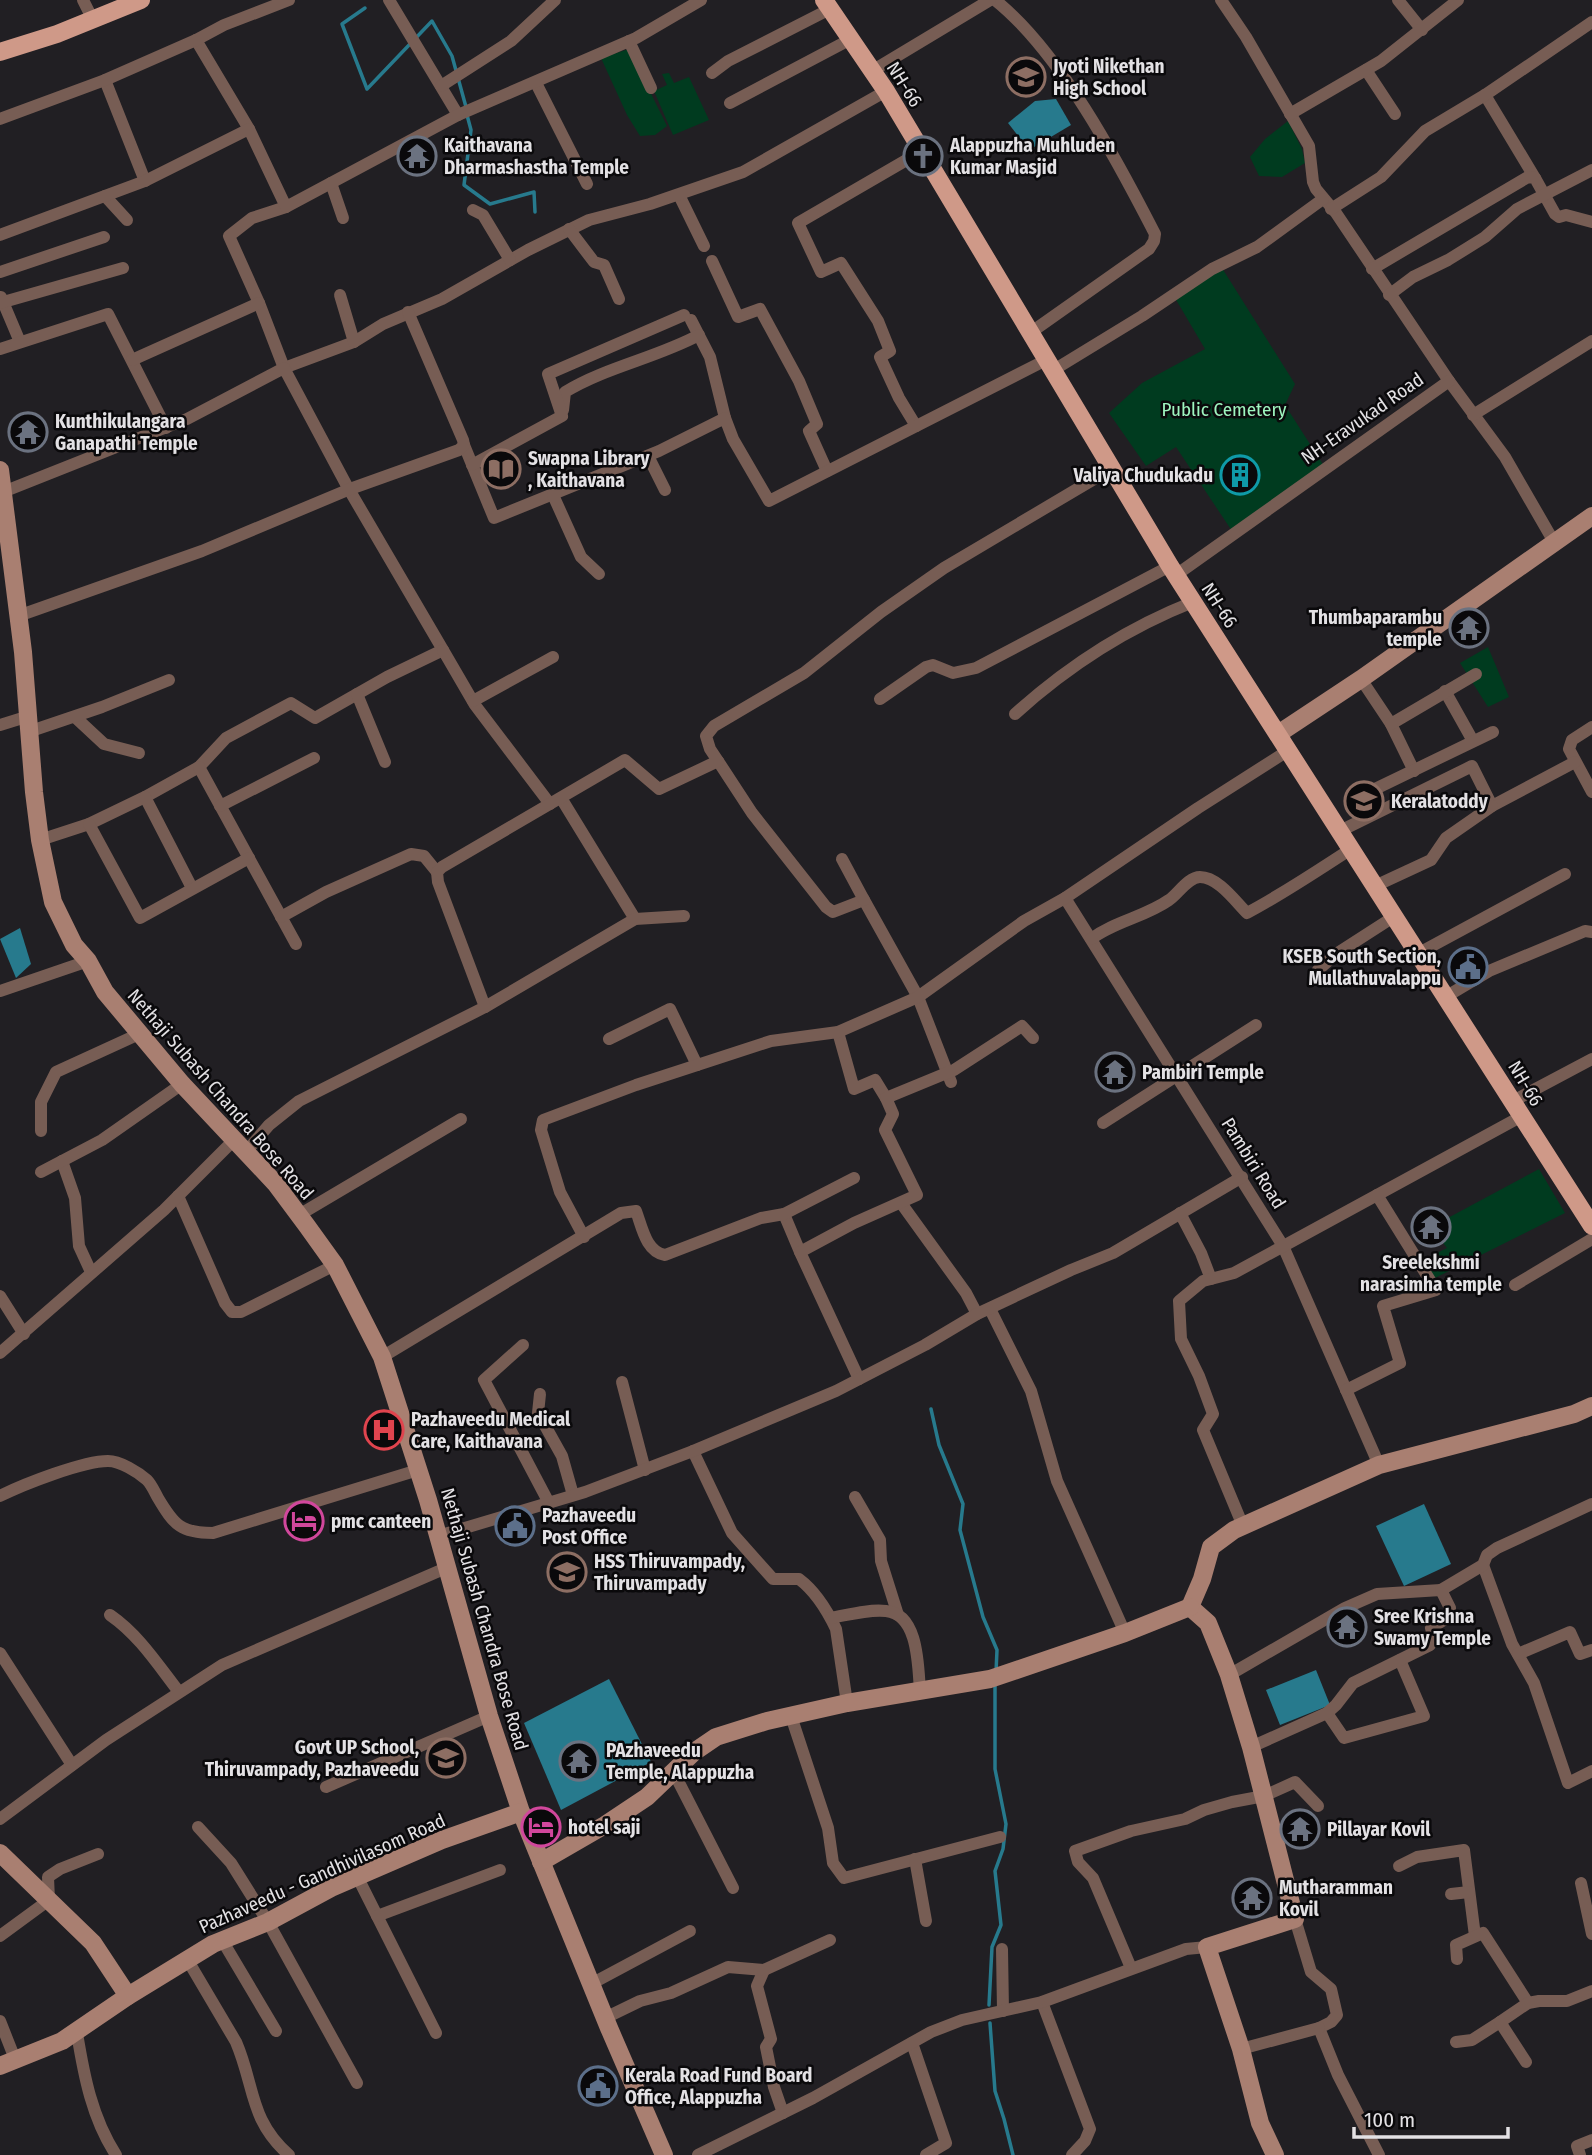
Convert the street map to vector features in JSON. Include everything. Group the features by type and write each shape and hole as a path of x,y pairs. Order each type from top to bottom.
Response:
{"main road":[{"path":"0,52 57,34 141,0"},
{"name":"NH-66","path":"827,4 886,91 1193,602 1592,1226"},
{"name":"Nethaji Subash Chandra Bose Road","path":"1,479 5,554 18,616 40,840 54,902 74,945 88,961 105,992 182,1084 275,1183 299,1215 335,1265 382,1357 438,1536 489,1716 521,1811 664,2155"},
{"path":"1278,734 1361,679 1592,516"},
{"path":"541,1862 605,1825 646,1797 673,1771 716,1737 847,1703 990,1679 1125,1633 1190,1607 1202,1579 1211,1546 1243,1526 1379,1465 1574,1414 1592,1406"},
{"path":"1190,1607 1208,1623 1229,1675 1251,1747 1295,1919 1208,1947 1241,2049 1260,2123 1275,2155"},
{"name":"Pazhaveedu - Gandhivilasom Road","path":"8,2063 77,2033 128,1996 222,1940 268,1922 358,1876 442,1840 521,1811"},
{"path":"1,1856 93,1943 128,1996"}],"street":[{"path":"83,0 93,20"},
{"path":"0,119 105,80 224,25 289,0"},
{"path":"388,0 458,115"},
{"path":"635,919 556,801 473,701 366,521 284,368 229,236 253,218 286,207 458,115 629,41 701,0"},
{"path":"872,71 990,0"},
{"path":"995,0 1018,18 1069,86 1098,131 1155,234 1149,249 1030,333"},
{"path":"1222,0 1309,146 1313,182 1449,381"},
{"path":"1398,0 1422,30"},
{"path":"1290,114 1366,70 1458,0"},
{"path":"441,86 511,41 552,1"},
{"path":"712,73 827,4"},
{"path":"562,416 548,374 688,318 710,357 733,439 769,501 916,426 1049,365 1142,316 1212,269 1257,247 1327,204 1381,177 1424,131 1485,95 1592,22"},
{"path":"730,103 851,39"},
{"path":"196,40 249,129 286,207"},
{"path":"629,41 651,88"},
{"path":"1366,70 1395,114"},
{"path":"105,80 145,181"},
{"path":"536,83 587,184"},
{"path":"1,479 166,428 284,368 354,342 383,324 442,299 510,260 589,220 679,195 743,172 886,91"},
{"path":"1485,95 1559,217 1566,215 1592,222"},
{"path":"0,236 145,181 249,129"},
{"path":"916,426 899,398 880,357 890,351 878,321 841,263 821,272 798,223 922,151"},
{"path":"1390,295 1413,277 1448,260 1485,237 1517,209 1592,170"},
{"path":"1372,269 1528,177 1535,178"},
{"path":"331,183 343,218"},
{"path":"679,195 704,246"},
{"path":"104,196 127,220"},
{"path":"472,210 484,215 510,260"},
{"path":"569,229 594,262 604,265 619,299"},
{"path":"0,272 104,237"},
{"path":"712,261 738,317 760,309 799,381 817,424 809,431 827,471"},
{"path":"20,342 1,300 123,268"},
{"path":"341,295 354,342"},
{"path":"132,360 259,303"},
{"path":"408,313 494,518 648,456 726,418"},
{"path":"0,349 108,314 166,428"},
{"path":"562,416 565,392 586,379 671,350 699,335"},
{"path":"1473,415 1592,341"},
{"name":"NH-Eravukad Road","path":"880,699 926,667 933,665 953,673 976,668 1173,570 1449,381 1505,457 1554,541"},
{"path":"472,465 562,416"},
{"path":"18,616 202,551 350,489 458,450 464,445"},
{"path":"648,456 665,490"},
{"path":"864,900 833,912 826,907 752,813 718,761 706,736 713,726 804,673 881,612 944,568 1111,469"},
{"path":"553,495 581,556 599,574"},
{"path":"1015,714 1047,685 1105,646 1140,626 1193,602"},
{"path":"40,840 89,824 145,797 199,767 226,738 291,702 315,718 443,649"},
{"path":"473,701 553,657"},
{"path":"1391,724 1476,674"},
{"path":"1361,679 1391,724 1414,771"},
{"path":"0,726 75,717 169,680"},
{"path":"1445,691 1472,741"},
{"path":"357,694 385,762"},
{"path":"75,717 104,744 139,754"},
{"path":"1592,727 1569,745 1592,792"},
{"path":"1373,790 1493,732"},
{"path":"583,1237 560,1192 541,1130 544,1120 771,1041 838,1032 918,997 1024,921 1065,898 1289,750"},
{"path":"220,806 314,758"},
{"path":"437,872 447,863 625,760 659,789 718,761"},
{"path":"1375,886 1431,860 1447,838 1492,806 1575,762"},
{"path":"1340,831 1472,766 1492,806"},
{"path":"199,767 296,944"},
{"path":"145,797 192,888"},
{"path":"89,824 140,918 249,858"},
{"path":"1091,939 1105,929 1145,914 1171,899 1194,878 1202,877 1216,882 1247,913 1280,896 1351,849"},
{"path":"281,917 326,892 411,854 424,856 437,872 438,882 485,1007"},
{"path":"842,859 918,997 949,1077"},
{"path":"1419,953 1565,874"},
{"name":"Pambiri Road","path":"1065,898 1283,1246 1379,1465"},
{"path":"0,1353 178,1196 299,1101 485,1007 635,919 684,916"},
{"path":"1318,970 1336,954 1395,916"},
{"path":"1447,996 1489,971 1585,930 1592,932"},
{"path":"0,991 88,961"},
{"path":"609,1039 670,1010 697,1065"},
{"path":"1103,1124 1256,1025"},
{"path":"886,1098 949,1077 1022,1026 1033,1038"},
{"path":"800,1252 854,1223 917,1195 885,1130 893,1114 886,1098 875,1080 854,1089 838,1032"},
{"path":"41,1131 41,1102 55,1072 139,1034"},
{"path":"1243,1526 1203,1430 1213,1414 1181,1339 1180,1301 1203,1281 1234,1273 1377,1195 1517,1109 1592,1059"},
{"path":"41,1172 102,1140 182,1084"},
{"path":"299,1215 461,1119"},
{"path":"62,1161 75,1198 79,1246 91,1272"},
{"path":"438,1536 549,1503 645,1469 836,1391 925,1345 977,1314 1113,1253 1242,1177"},
{"path":"382,1357 621,1213 636,1211 650,1246 658,1254 665,1255 761,1218 784,1214 854,1178"},
{"path":"1346,1390 1400,1363 1383,1306 1436,1290 1377,1195"},
{"path":"178,1196 225,1303 232,1312 241,1312 335,1265"},
{"path":"901,1203 966,1293 977,1314"},
{"path":"1180,1213 1211,1279"},
{"path":"784,1214 859,1378"},
{"path":"1515,1285 1592,1239"},
{"path":"0,1296 24,1334"},
{"path":"990,1309 1031,1391 1057,1481 1125,1633"},
{"path":"523,1345 484,1380 549,1503"},
{"path":"622,1382 645,1469"},
{"path":"540,1395 538,1413 562,1456 573,1495"},
{"path":"693,1451 732,1533 769,1576 778,1581 799,1579 807,1585 831,1618 836,1629 847,1703"},
{"path":"0,1496 19,1486 86,1465 110,1461 128,1468 148,1481 168,1516 184,1530 192,1533 213,1533 418,1470"},
{"path":"855,1497 880,1540 881,1561 898,1615 910,1630 916,1645 920,1691"},
{"path":"1229,1675 1345,1608 1377,1594 1441,1590 1483,1564 1487,1555 1497,1548 1592,1504"},
{"path":"1483,1564 1512,1644 1534,1683 1568,1783 1592,1771"},
{"path":"0,1819 72,1765 222,1665 446,1569"},
{"path":"1251,1747 1327,1713 1353,1683 1430,1645 1433,1634 1431,1628 1449,1617 1450,1608 1441,1590"},
{"path":"831,1618 885,1611 898,1615"},
{"path":"110,1615 137,1637 179,1692"},
{"path":"1518,1654 1570,1632 1580,1654 1592,1650"},
{"path":"0,1653 72,1765"},
{"path":"1327,1713 1344,1738 1424,1716 1400,1660"},
{"path":"326,1787 489,1716"},
{"path":"791,1716 828,1828 833,1863 844,1878 1000,1837"},
{"path":"673,1771 733,1888"},
{"path":"1131,1968 1093,1878 1078,1862 1075,1851 1131,1831 1185,1819 1232,1802 1264,1796 1295,1782 1318,1806"},
{"path":"198,1828 231,1863 268,1922 357,2082"},
{"path":"1399,1866 1417,1857 1464,1850 1475,1937"},
{"path":"0,1937 49,1900 48,1877 60,1868 98,1854"},
{"path":"915,1859 926,1921"},
{"path":"377,1916 500,1870"},
{"path":"358,1876 436,2033"},
{"path":"1581,1883 1592,1934"},
{"path":"1451,1894 1469,1892"},
{"path":"1241,2049 1319,2028 1331,2022 1337,2015 1331,1989 1311,1972 1295,1919"},
{"path":"591,1984 690,1931"},
{"path":"1457,1959 1456,1945 1483,1933 1528,2003"},
{"path":"222,1940 276,2031"},
{"path":"605,2018 640,2001 671,1993 728,1967 764,1970 830,1940"},
{"path":"698,2155 783,2113 931,2032 962,2020 1042,2002 1186,1949 1208,1947"},
{"path":"1002,1949 1003,2011"},
{"path":"187,1959 242,2054 251,2095 265,2128 276,2144 289,2155"},
{"path":"764,1970 757,1986 771,2039 766,2047 774,2087 783,2113"},
{"path":"1457,2042 1472,2040 1528,2003 1567,2001 1592,1991"},
{"path":"1042,2002 1090,2129 1085,2141 1072,2155"},
{"path":"0,2021 8,2063"},
{"path":"1500,2022 1526,2062"},
{"path":"1319,2028 1338,2075 1379,2155"},
{"path":"77,2033 85,2084 112,2153"},
{"path":"912,2043 946,2143 926,2155"},
{"path":"1580,2155 1577,2146 1592,2140"}],"green space":[{"path":"629,49 667,126 655,135 640,136 627,115 601,58"},
{"path":"669,73 674,83 689,77 709,120 673,135 654,91 667,85 662,74"},
{"path":"1288,121 1302,149 1305,163 1282,177 1259,176 1250,157 1265,139"},
{"name":"Public Cemetery","path":"1222,268 1295,384 1285,405 1324,466 1232,531 1176,447 1146,466 1109,413 1142,383 1205,349 1175,298"},
{"path":"1488,647 1509,697 1488,707 1460,663"},
{"path":"1539,1169 1565,1213 1433,1279 1421,1261 1447,1248 1431,1227"}],"water":[{"path":"1056,99 1071,125 1029,150 1008,123 1035,101"},
{"path":"20,928 31,964 16,978 0,939"},
{"path":"1424,1504 1451,1564 1404,1586 1376,1526"},
{"path":"1316,1670 1330,1705 1280,1725 1266,1690"},
{"path":"609,1679 651,1762 561,1810 524,1723"}],"waterway":[{"path":"365,8 342,24 367,89 432,21 452,56 466,107"},
{"path":"467,115 471,130 464,185 490,204 534,192 535,212"},
{"path":"931,1409 939,1445 963,1504 960,1530 983,1617 997,1650 996,1672"},
{"path":"989,2005 992,1947 1001,1925 995,1871 1003,1849 1006,1824 995,1769 995,1683"},
{"path":"990,2023 995,2091 1013,2155"}],"place":[{"name":"Jyoti Nikethan High School","path":"1026,77"},
{"name":"Kaithavana Dharmashastha Temple","path":"417,156"},
{"name":"Alappuzha Muhluden Kumar Masjid","path":"923,156"},
{"name":"Kunthikulangara Ganapathi Temple","path":"28,432"},
{"name":"Swapna Library , Kaithavana","path":"501,469"},
{"name":"Valiya Chudukadu","path":"1240,475"},
{"name":"Thumbaparambu temple","path":"1469,628"},
{"name":"Keralatoddy","path":"1364,801"},
{"name":"KSEB South Section, Mullathuvalappu","path":"1468,967"},
{"name":"Pambiri Temple","path":"1115,1072"},
{"name":"Sreelekshmi narasimha temple","path":"1431,1227"},
{"name":"Pazhaveedu Medical Care, Kaithavana","path":"384,1430"},
{"name":"pmc canteen","path":"304,1521"},
{"name":"Pazhaveedu Post Office","path":"515,1526"},
{"name":"HSS Thiruvampady, Thiruvampady","path":"567,1572"},
{"name":"Sree Krishna Swamy Temple","path":"1347,1627"},
{"name":"Govt UP School, Thiruvampady, Pazhaveedu","path":"446,1758"},
{"name":"PAzhaveedu Temple, Alappuzha","path":"579,1761"},
{"name":"hotel saji","path":"541,1827"},
{"name":"Pillayar Kovil","path":"1300,1829"},
{"name":"Mutharamman Kovil","path":"1252,1898"},
{"name":"Kerala Road Fund Board Office, Alappuzha","path":"598,2086"}]}
